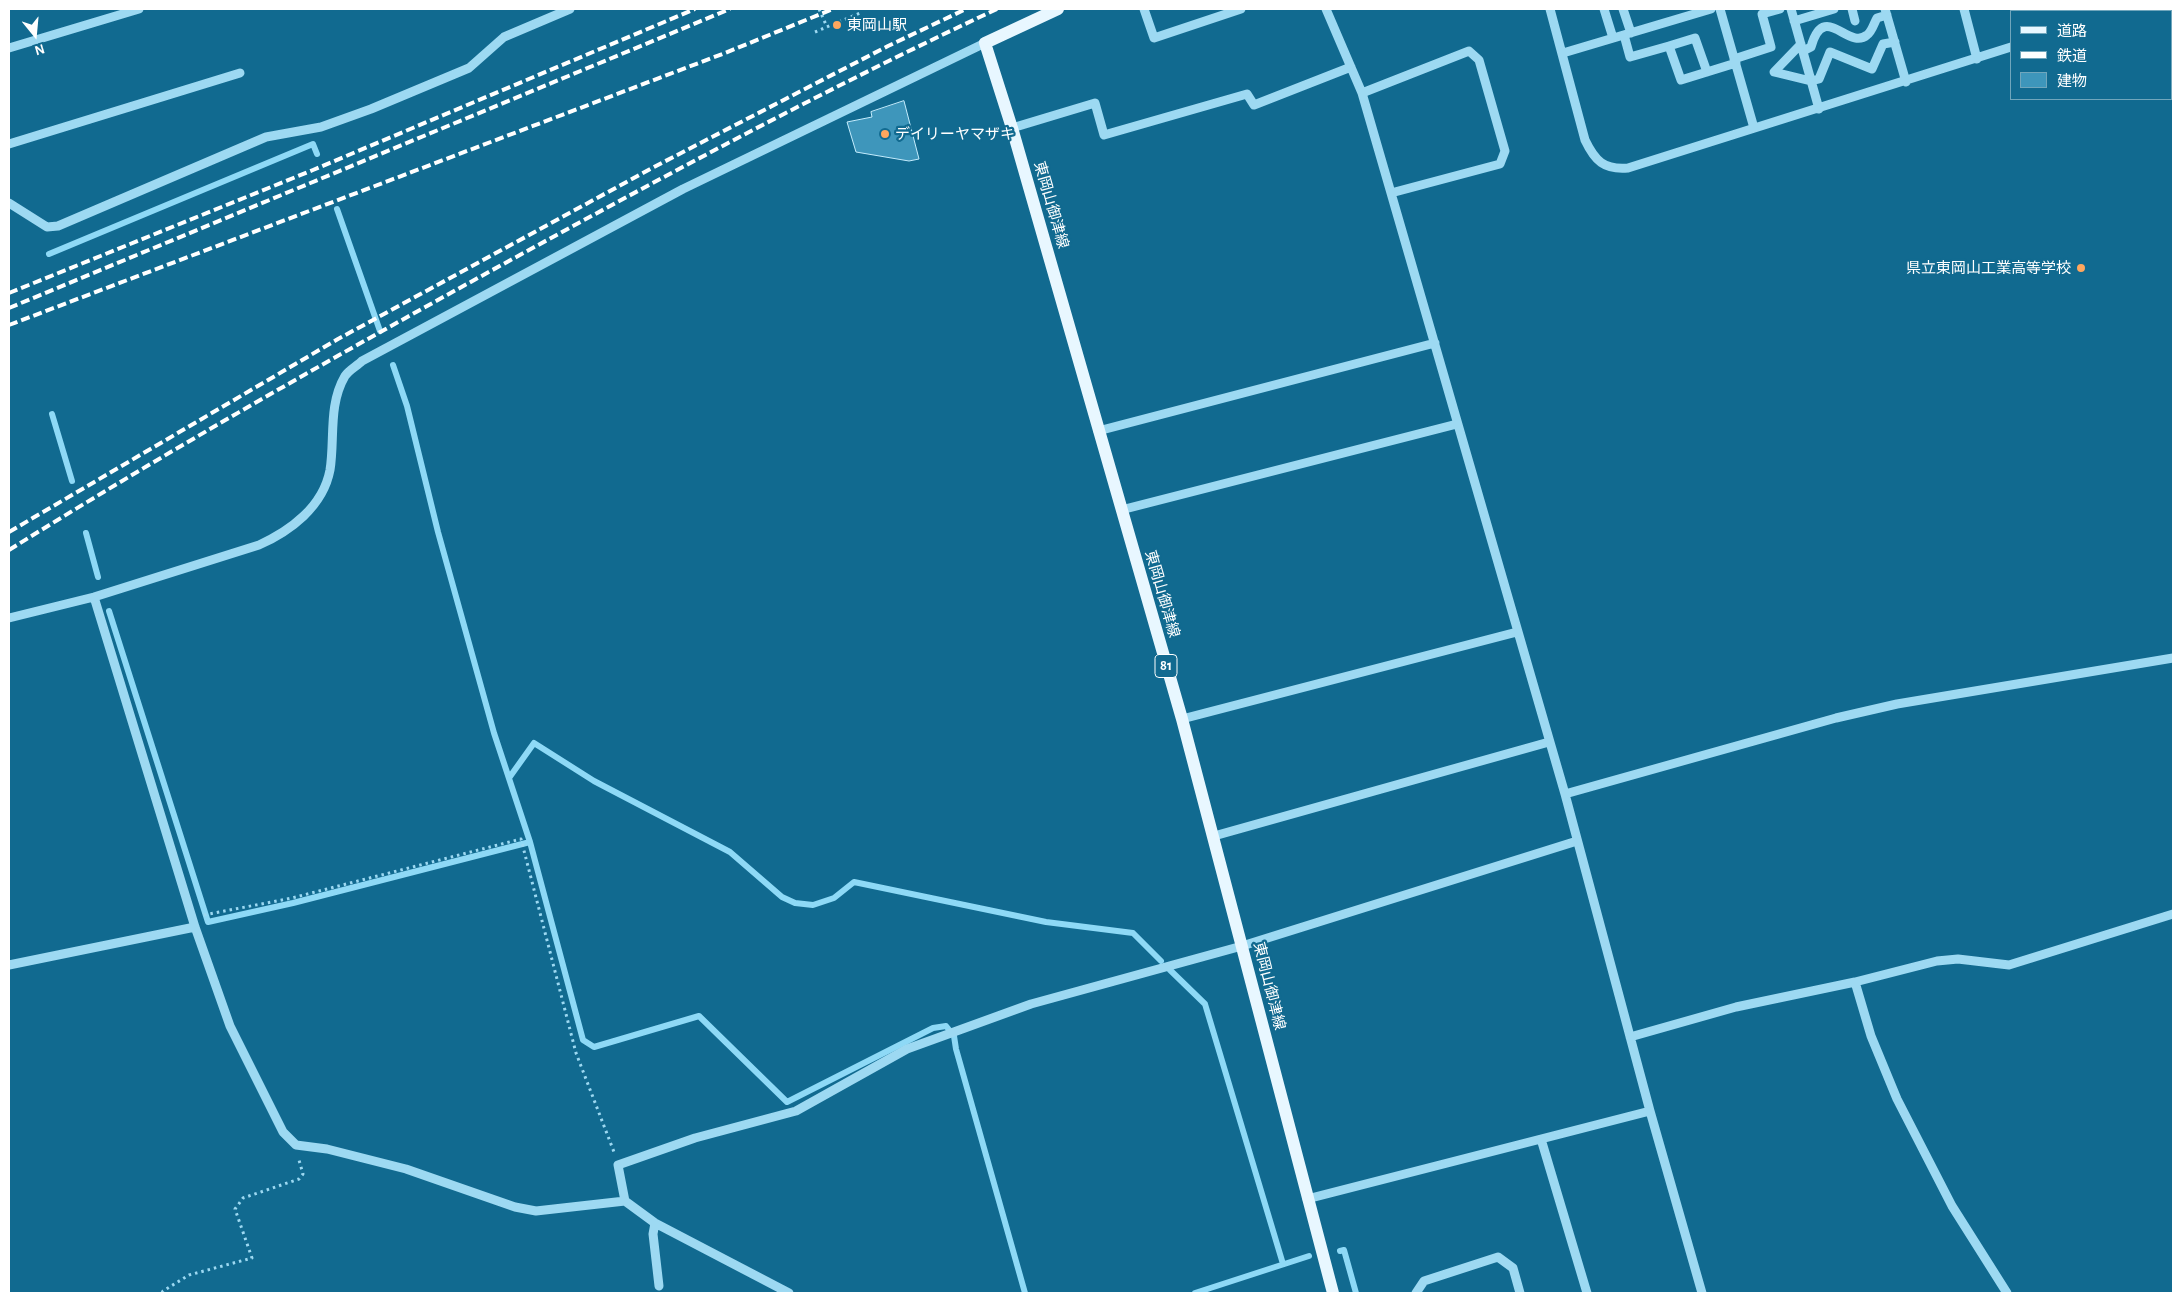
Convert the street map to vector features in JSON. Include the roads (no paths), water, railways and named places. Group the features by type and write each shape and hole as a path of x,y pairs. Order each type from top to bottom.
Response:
{"main road":[{"path":"985,43 1058,9"},
{"name":"東岡山御津線","path":"985,43 1012,128 1182,719 1333,1293"}],"street":[{"path":"9,48 139,9"},
{"path":"9,203 46,227 58,226 266,137 321,127 371,109 469,68 504,36 570,9"},
{"path":"1144,9 1154,38 1241,9"},
{"path":"1326,9 1362,93 1549,742 1566,794 1576,842 1702,1293"},
{"path":"1550,9 1585,140 1593,156 1602,164 1614,169 1628,168 1906,82 2010,47"},
{"path":"1604,9 1612,38"},
{"path":"1623,9 1630,57 1695,38 1707,72"},
{"path":"1563,53 1711,9"},
{"path":"1720,9 1754,128"},
{"path":"1669,46 1681,80 1707,72 1771,47 1762,14 1780,9"},
{"path":"1791,9 1819,109"},
{"path":"1794,21 1821,11 1834,9"},
{"path":"1852,9 1855,20"},
{"path":"1964,9 1978,58"},
{"path":"1895,42 1883,44 1872,69 1830,52 1819,79 1811,81 1774,72 1802,47 1811,47 1818,28 1825,25 1833,25 1853,39 1861,39 1869,34 1877,18 1886,12 1895,42 1906,82"},
{"path":"2172,30 2173,42"},
{"path":"9,618 94,598 259,545 280,535 292,526 317,500 330,472 332,420 339,389 346,375 362,361 683,189 985,43"},
{"path":"1362,93 1469,51 1479,60 1506,151 1500,164 1391,193"},
{"path":"1012,128 1095,103 1104,135 1248,94 1254,106 1351,67"},
{"path":"9,144 240,73"},
{"path":"1098,431 1435,343"},
{"path":"1121,510 1457,424"},
{"path":"94,598 194,927 230,1026 284,1132 296,1145 327,1150 406,1169 515,1207 536,1211 625,1201 655,1223 789,1293"},
{"path":"1182,719 1517,632"},
{"path":"1566,794 1826,720 1879,708 2173,658"},
{"path":"1214,836 1549,742"},
{"path":"625,1201 618,1165 696,1138 796,1111 907,1049 955,1030 1111,980 1242,946 1576,842"},
{"path":"1630,1038 1736,1007 1855,982 1937,961 1958,959 2009,965 2173,914"},
{"path":"9,965 194,927"},
{"path":"1855,982 1871,1036 1896,1099 1952,1206 2007,1293"},
{"path":"1307,1199 1650,1112"},
{"path":"1541,1139 1587,1293"},
{"path":"655,1223 653,1234 658,1286"},
{"path":"1416,1293 1424,1281 1498,1258 1513,1268 1520,1293"}],"waterway":[{"path":"49,254 313,144 317,154"},
{"path":"337,209 380,331"},
{"path":"393,365 407,406 438,532 494,733 530,842 583,1040 594,1047 699,1016 787,1102 933,1028 946,1026 954,1036 956,1049 1025,1293"},
{"path":"52,414 72,481"},
{"path":"86,533 98,577"},
{"path":"109,611 208,922 293,903 530,842"},
{"path":"509,778 534,743 594,781 730,852 782,897 795,903 813,905 834,898 854,882 1046,922 1133,933 1161,961"},
{"path":"1170,970 1205,1004 1283,1264"},
{"path":"1340,1251 1344,1250 1356,1293"},
{"path":"1195,1293 1309,1256"}],"railway":[{"path":"9,293 313,170 695,9"},
{"path":"9,308 730,9"},
{"path":"9,325 725,53 833,9"},
{"path":"9,532 338,339 654,167 888,46 966,9"},
{"path":"9,550 137,472 397,322 761,126 878,66 997,9"}],"place":[{"name":"東岡山駅","path":"837,25"},
{"name":"デイリーヤマザキ","path":"885,134"},
{"name":"県立東岡山工業高等学校","path":"2081,268"}]}
